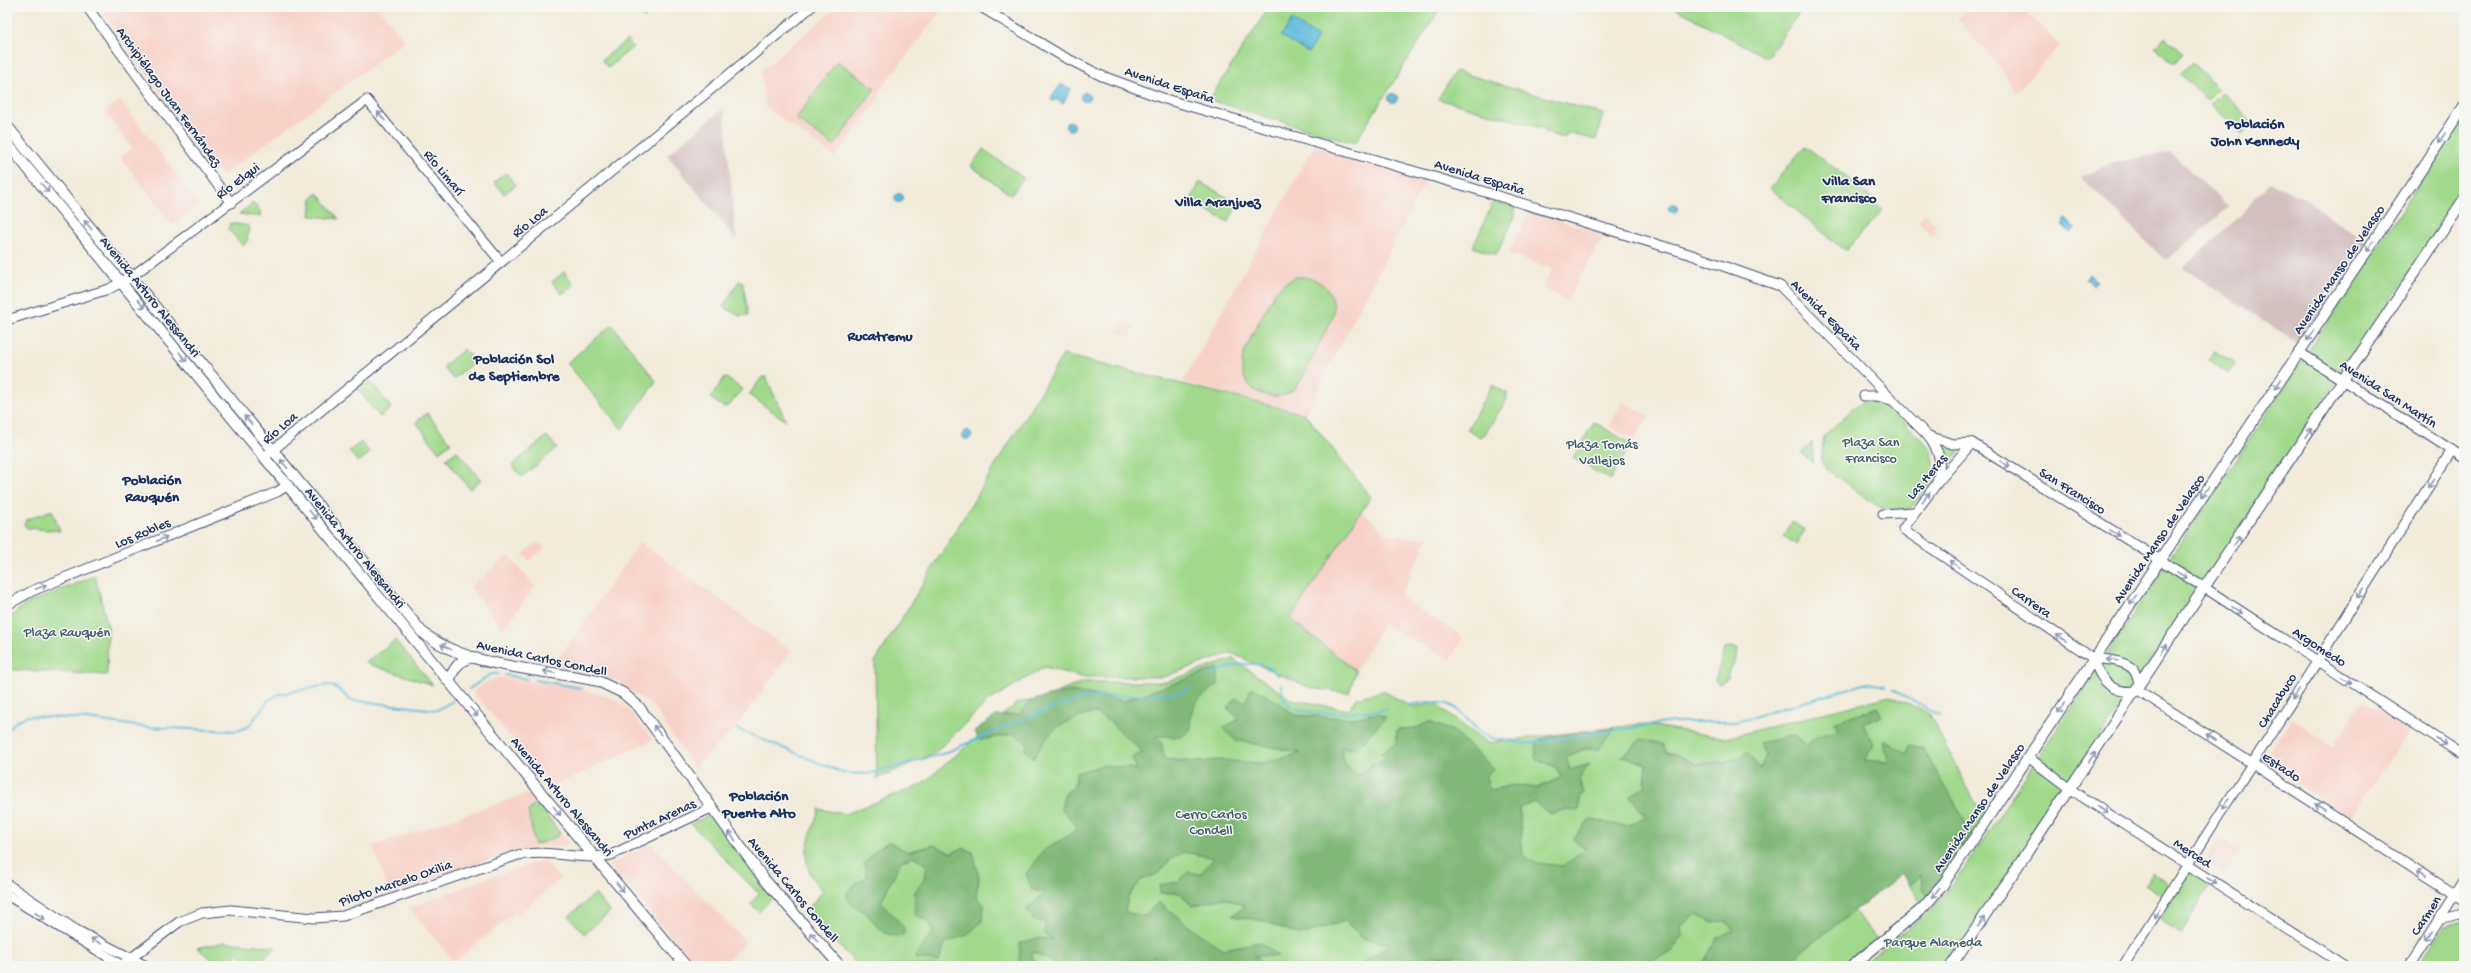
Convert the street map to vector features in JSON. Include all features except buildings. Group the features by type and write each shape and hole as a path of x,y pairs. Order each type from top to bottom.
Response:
{"main road":[{"name":"Avenida Manso de Velasco","path":"1852,966 1911,918 1931,899 2094,659 2464,106"},
{"name":"Avenida Arturo Alessandri","path":"7,126 127,279 269,454 422,632"},
{"name":"Avenida Arturo Alessandri","path":"7,143 127,279"},
{"path":"1951,966 2138,690 2464,200"},
{"name":"Avenida Arturo Alessandri","path":"269,454 288,485 403,627 686,966"},
{"path":"403,627 422,632"},
{"name":"Avenida Carlos Condell","path":"422,632 445,647 473,657 598,681 623,692 639,707 666,742 711,808 764,879 840,966"},
{"path":"449,682 457,666 464,660 473,657"}],"street":[{"name":"Archipiélago Juan Fernández","path":"87,7 231,202"},
{"name":"Río Loa","path":"269,454 811,7"},
{"name":"Avenida España","path":"981,7 1062,56 1102,76 1164,99 1464,186 1689,254 1780,286 1928,436 1938,449 1940,456 1937,483"},
{"name":"Río Elqui","path":"7,320 108,289 127,279 367,100"},
{"name":"Río Limarí","path":"367,100 501,262"},
{"name":"Avenida San Martín","path":"2299,352 2464,458"},
{"path":"1864,396 1877,396 1895,402"},
{"name":"Avenida España","path":"1928,436 1952,444 1972,443"},
{"name":"San Francisco","path":"1972,443 2159,561"},
{"name":"Las Heras","path":"1903,529 1914,512 1937,483 1972,443"},
{"name":"Chacabuco","path":"2123,966 2452,450"},
{"name":"Los Robles","path":"7,605 32,591 278,492 288,485"},
{"path":"1883,514 1914,512"},
{"name":"Carrera","path":"1903,529 2094,659"},
{"name":"Argomedo","path":"2159,561 2205,588 2464,756"},
{"path":"2094,659 2116,659 2125,663 2137,675 2138,690 2122,691 2108,685 2099,675 2094,659"},
{"name":"Estado","path":"2138,690 2464,900"},
{"name":"Merced","path":"2028,757 2070,789 2345,966"},
{"name":"Punta Arenas","path":"595,857 617,853 711,808"},
{"name":"Piloto Marcelo Oxilia","path":"122,966 179,922 202,913 231,910 314,918 336,917 371,908 518,855 544,852 595,857"},
{"name":"Carmen","path":"2409,966 2464,880"},
{"path":"7,884 76,930 146,966"},
{"path":"7,896 122,966"},
{"path":"2438,920 2464,914"}],"shaded area":[{"path":"99,7 378,7 405,41 222,176"},
{"path":"836,7 944,7 880,90 880,97 835,157 765,107 761,71"},
{"path":"1968,7 2022,7 2060,45 2017,92 2014,91 2001,69 1957,19"},
{"path":"120,100 199,204 173,225 120,157 132,148 104,111"},
{"path":"724,108 736,239 667,155"},
{"path":"1314,146 1426,180 1305,414 1183,382"},
{"path":"2170,152 2229,207 2166,261 2080,176 2117,162"},
{"path":"2270,182 2307,200 2365,242 2299,344 2183,268 2238,218"},
{"path":"1529,212 1598,232 1603,238 1567,300 1542,288 1552,270 1509,253"},
{"path":"1924,213 1936,225 1933,228 1937,232 1932,237 1919,222"},
{"path":"1123,321 1135,325 1130,337 1119,332"},
{"path":"1623,402 1649,416 1633,441 1609,426"},
{"path":"1361,512 1368,516 1385,534 1411,538 1429,536 1400,597 1463,637 1451,660 1383,624 1356,671 1290,619"},
{"path":"538,541 545,548 529,561 523,554"},
{"path":"640,542 791,651 736,727 694,767 653,707 618,681 554,665"},
{"path":"509,555 535,587 503,629 470,587"},
{"path":"499,677 584,690 618,700 628,709 653,740 552,787 473,692 486,682"},
{"path":"2363,700 2410,730 2350,818 2263,762 2292,718 2333,747"},
{"path":"529,793 569,842 564,846 536,847 475,864 390,895 373,846"},
{"path":"2220,838 2240,851 2225,874 2204,861"},
{"path":"651,844 746,942 721,966 696,966 609,865"},
{"path":"545,860 560,879 519,914 516,912 454,962 409,908 494,876"}],"green space":[{"path":"635,7 657,7 644,18"},
{"path":"1269,7 1441,7 1355,143 1209,100"},
{"path":"1673,7 1803,7 1767,58"},
{"path":"2165,37 2183,54 2174,64 2155,47"},
{"path":"627,40 633,47 608,68 602,60"},
{"path":"837,61 875,88 834,146 796,119"},
{"path":"2192,62 2218,89 2207,100 2180,74"},
{"path":"1455,71 1603,114 1596,140 1567,133 1565,138 1545,133 1545,129 1438,99"},
{"path":"2222,92 2253,122 2242,134 2210,104"},
{"name":"Parque Alameda","path":"2464,117 2464,190 1947,966 1860,966 1932,909 1965,867"},
{"path":"1805,146 1857,185 1883,210 1845,251 1770,188"},
{"path":"983,149 1024,178 1011,195 971,166"},
{"path":"506,173 516,185 504,194 494,182"},
{"path":"1200,182 1238,204 1228,222 1190,201"},
{"path":"318,193 339,219 310,216 312,198"},
{"path":"1493,202 1515,207 1515,216 1496,255 1473,247"},
{"path":"253,203 260,211 261,217 239,214"},
{"path":"230,223 249,226 247,241 243,246 228,229"},
{"path":"564,272 574,284 562,294 552,282"},
{"path":"1296,277 1312,279 1324,286 1332,298 1332,319 1298,385 1287,394 1280,396 1267,395 1254,390 1249,385 1243,375 1243,356 1251,337 1276,291 1283,284"},
{"path":"739,281 743,283 748,315 740,316 723,307"},
{"path":"612,325 656,381 622,429 567,363"},
{"path":"464,349 475,361 453,379 443,367"},
{"path":"2215,351 2235,364 2228,374 2208,361"},
{"path":"1063,355 1305,414 1371,497 1290,619 1356,671 1349,693 1311,688 1231,653 1163,677 1081,677 1045,667 987,702 936,752 877,779 875,662"},
{"path":"725,377 742,389 729,406 723,407 710,398"},
{"path":"762,377 766,377 786,421 749,395"},
{"path":"368,378 391,408 380,417 356,387"},
{"path":"1492,385 1507,393 1507,399 1485,434 1480,437 1467,430"},
{"name":"Plaza San Francisco","path":"1868,400 1890,408 1929,447 1934,460 1933,479 1910,509 1885,510 1879,507 1825,468 1821,461 1824,436 1857,405"},
{"path":"427,413 451,443 439,452 416,422"},
{"name":"Plaza Tomás Vallejos","path":"1594,422 1631,444 1610,480 1573,458"},
{"path":"547,436 557,448 522,477 512,465"},
{"path":"361,442 370,453 358,462 349,451"},
{"path":"1812,442 1813,462 1801,453"},
{"path":"1944,447 1964,448 1945,468"},
{"path":"457,451 481,480 470,489 446,459"},
{"path":"52,510 60,531 27,528 24,525 26,520"},
{"path":"1792,522 1805,530 1796,544 1784,536"},
{"name":"Plaza Rauquén","path":"95,576 108,627 107,675 14,670 7,667 7,620 24,605"},
{"path":"395,640 433,685 365,663"},
{"path":"1729,647 1738,649 1738,653 1728,679 1719,684 1715,680 1725,649"},
{"name":"Cerro Carlos Condell","path":"1233,659 1290,699 1348,710 1356,698 1383,691 1413,707 1436,703 1446,713 1488,743 1641,724 1726,738 1890,696 1928,712 1975,802 1988,814 1933,892 1921,902 1901,874 1854,911 1877,939 1842,966 858,966 807,910 823,891 814,881 809,871 807,861 808,842 819,809 845,814 921,785 1017,703 1042,699 1083,682 1166,682"},
{"name":"Cerro Carlos Condell","path":"1218,668 1218,685 1206,693 1193,708 1190,721 1191,729 1182,737 1155,736 1161,742 1165,759 1194,762 1218,760 1263,763 1301,753 1235,740 1223,728 1239,719 1228,709 1235,698 1245,702 1252,687 1281,704 1295,715 1352,718 1378,713 1386,717 1356,749 1341,748 1344,764 1359,775 1372,764 1387,759 1381,753 1396,743 1397,729 1416,728 1429,722 1453,731 1494,769 1486,776 1490,790 1514,785 1537,788 1562,777 1555,767 1535,758 1537,741 1557,735 1614,728 1599,749 1585,749 1566,757 1570,770 1590,764 1579,779 1584,793 1581,795 1578,811 1565,810 1550,814 1534,802 1519,808 1523,855 1535,863 1563,866 1586,849 1573,839 1586,823 1593,819 1626,825 1632,824 1646,817 1630,796 1645,787 1647,764 1622,756 1641,739 1662,744 1667,752 1679,755 1697,765 1729,761 1747,752 1760,769 1766,755 1759,743 1795,735 1806,745 1816,737 1838,730 1834,722 1877,707 1882,716 1863,724 1874,745 1864,760 1888,762 1884,740 1907,754 1910,745 1922,748 1948,790 1972,835 1965,846 1954,847 1957,859 1928,896 1922,889 1921,875 1909,885 1901,874 1784,966 1699,966 1704,962 1717,938 1733,930 1726,921 1713,922 1697,914 1681,926 1682,936 1672,951 1642,966 1517,966 1509,960 1504,966 1474,966 1465,956 1426,957 1419,966 1360,966 1390,944 1362,938 1345,921 1300,935 1264,921 1232,916 1245,906 1225,898 1192,906 1180,893 1160,893 1160,885 1178,882 1188,872 1200,874 1214,858 1184,852 1171,859 1159,873 1141,880 1128,897 1125,912 1143,916 1159,902 1195,931 1223,949 1261,942 1278,956 1254,956 1266,966 1168,966 1154,956 1141,966 1059,966 1034,952 1032,957 1038,966 1019,966 1020,943 1038,938 1055,939 1044,934 1045,922 1035,921 1027,910 1045,892 1032,890 1026,873 1043,851 1066,837 1077,827 1061,808 1065,794 1075,784 1076,773 1103,765 1137,769 1132,758 1143,752 1110,722 1095,713 1065,723 1051,733 1033,759 1025,750 1028,744 1014,734 980,740 974,731 996,716 1020,714 1031,701 1052,695 1072,691 1123,701"},
{"path":"537,803 560,833 558,836 535,845 528,811"},
{"path":"712,814 773,897 759,912 750,903 759,894 691,824"},
{"path":"889,841 907,852 934,845 951,853 963,848 973,852 979,878 976,896 984,905 983,920 967,935 945,943 939,962 914,958 934,931 926,920 915,915 915,892 923,881 927,866 915,857 901,861 881,902 906,930 901,937 884,933 864,911 852,905 846,894 856,883 867,877 864,864 874,852"},
{"path":"2191,871 2211,884 2181,933 2160,920"},
{"path":"2152,873 2175,888 2168,899 2145,884"},
{"path":"595,894 610,912 584,934 569,916"},
{"path":"2464,921 2464,966 2418,966 2445,926"},
{"path":"225,942 276,947 256,966 237,953 228,966 221,966 197,948"}],"water":[{"path":"1292,20 1318,37 1308,53 1281,36"},
{"path":"1061,84 1071,89 1063,104 1057,100 1052,101 1051,98"},
{"path":"1083,93 1087,93 1089,97 1087,101 1083,101 1081,99 1081,95"},
{"path":"1393,93 1398,98 1393,103 1388,98"},
{"path":"1070,121 1075,126 1070,131 1065,126"},
{"path":"899,193 904,198 899,203 894,198"},
{"path":"1673,203 1678,208 1673,213 1668,208"},
{"path":"2066,219 2075,229 2070,233 2062,225"},
{"path":"2089,274 2097,281 2092,286 2085,278"},
{"path":"967,430 972,435 967,440 962,435"}],"waterway":[{"path":"1209,675 1226,668 1245,664 1255,664 1272,670 1278,676"},
{"path":"469,689 491,674 498,674"},
{"path":"505,675 527,679"},
{"path":"535,680 581,688"},
{"path":"1409,705 1428,702 1447,704 1456,708 1480,732 1490,738 1525,744 1672,722 1737,722 1867,683 1886,686"},
{"path":"7,730 18,720 27,716 87,719 145,727 236,731 248,727 268,701 279,694 328,685 337,688 350,700 437,710 453,701"},
{"path":"1281,685 1285,700 1292,706 1304,711 1318,713 1349,713 1387,709"},
{"path":"737,729 844,773 868,774 945,753 1013,723 1072,701 1089,697 1169,694 1183,692 1191,687"},
{"path":"1893,689 1939,715"}],"district":[{"name":"Población John Kennedy","path":"2255,132"},
{"name":"Villa San Francisco","path":"1849,188"},
{"name":"Villa Aranjuez","path":"1218,201"},
{"name":"Rucatremu","path":"880,335"},
{"name":"Población Sol de Septiembre","path":"514,366"},
{"name":"Población Rauquén","path":"152,488"},
{"name":"Población Puente Alto","path":"759,804"}]}
